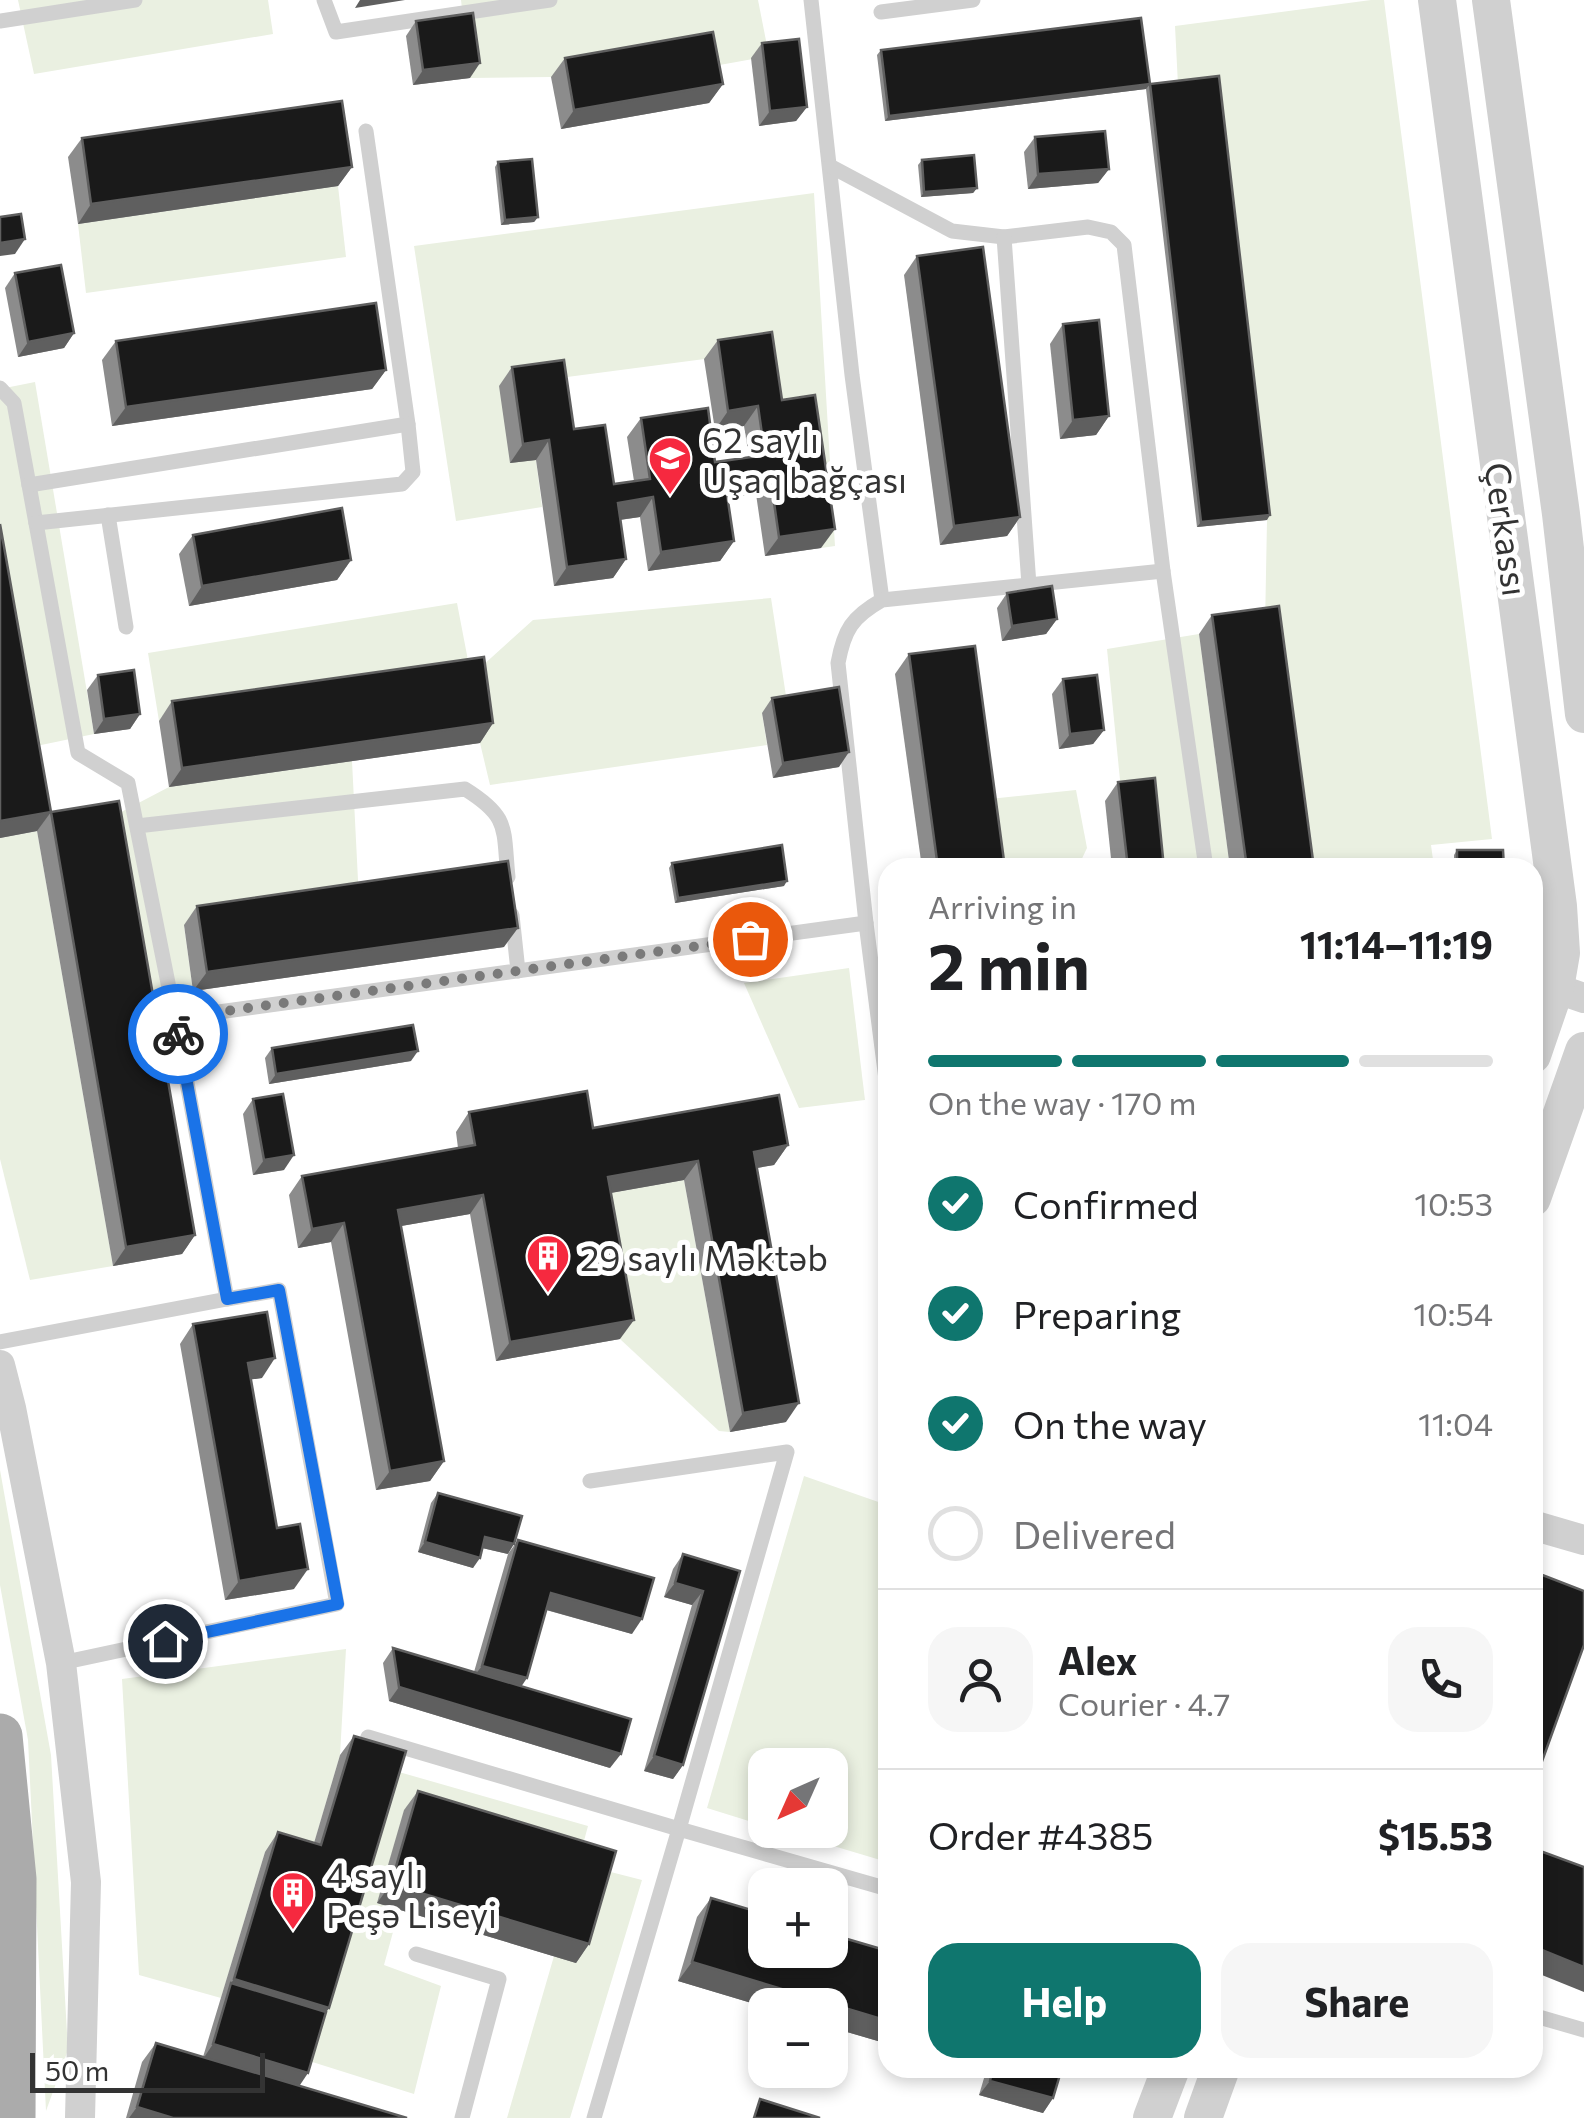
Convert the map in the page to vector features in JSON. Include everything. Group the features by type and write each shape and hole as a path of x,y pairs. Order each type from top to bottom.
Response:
{"main road":[{"path":"0,1736 14,1879 12,2118"}],"street":[{"name":"Çerkassı","path":"1437,0 1558,906 1561,953 1570,993 1543,1037"},
{"name":"Çerkassı","path":"1492,0 1573,512 1584,714"},
{"path":"1543,1167 1584,1051"},
{"path":"0,1364 61,1663 86,1882 80,2118"},
{"path":"1543,1528 1584,1540"},
{"path":"1152,2118 1166,2078"},
{"path":"1203,2118 1217,2078"}],"lane":[{"path":"0,21 135,0"},
{"path":"324,0 336,32 550,0"},
{"path":"811,0 852,375 882,600"},
{"path":"881,12 973,0"},
{"path":"36,523 402,484 413,472 366,131"},
{"path":"830,166 952,231 1004,237 1088,227 1111,232 1124,244 1163,571 1205,858"},
{"path":"1004,237 1029,585"},
{"path":"0,388 14,403 78,753 128,782 227,1299"},
{"path":"29,485 408,424"},
{"path":"108,516 126,627"},
{"path":"878,1017 838,664 842,638 862,611 882,600 1163,571"},
{"path":"137,826 464,788 487,803 503,823 518,971"},
{"path":"175,1018 866,923"},
{"path":"0,1342 279,1290 338,1604 61,1663"},
{"path":"590,1481 787,1452 594,2118"},
{"path":"368,1737 878,1885"},
{"path":"416,1954 499,1979 462,2118"},
{"path":"1543,2019 1584,2030"}],"green space":[{"path":"18,0 268,0 273,34 34,74"},
{"path":"461,0 758,0 769,56 703,68 470,78"},
{"path":"1384,0 1492,839 1431,845 1433,858 1297,858 1265,626 1267,520 1178,85 1175,26"},
{"path":"338,186 346,257 86,293 78,224"},
{"path":"814,193 835,546 821,548 802,415 768,419 758,352 499,386 536,460 542,507 456,521 414,246"},
{"path":"35,382 94,734 22,749 0,621 0,389"},
{"path":"771,598 788,709 762,713 767,745 490,785 480,743 159,721 148,653 457,603 471,676 533,620"},
{"path":"1199,634 1229,858 1145,858 1122,800 1107,649"},
{"path":"352,761 359,900 184,926 193,991 137,999 106,820 169,787"},
{"path":"1076,790 1087,848 1082,858 988,858 980,800"},
{"path":"37,831 113,1266 30,1280 0,1159 0,838"},
{"path":"849,968 865,1100 799,1108 744,983"},
{"path":"684,1180 730,1432 719,1431 620,1339 594,1196"},
{"path":"0,1470 51,1755 68,2050 46,2111 28,1740 0,1585"},
{"path":"804,1476 878,1502 878,1859 840,1848 848,1848 848,1748 748,1748 748,1821 707,1808"},
{"path":"346,1649 340,1755 308,1864 265,1852 221,1998 139,1975 122,1679"},
{"path":"392,1770 588,1826 578,1863 377,1903 399,1910 384,1965 441,1986 414,2094 306,2060"},
{"path":"603,1870 642,1880 570,2118 507,2118 554,1956 576,1962"}],"building":[{"path":"473,13 480,63 423,70 416,21"},
{"path":"1141,18 1150,84 889,116 881,50"},
{"path":"713,32 723,84 574,110 565,58"},
{"path":"799,39 807,107 770,111 762,43"},
{"path":"1219,76 1270,515 1201,522 1150,84"},
{"path":"342,101 352,167 91,204 82,138"},
{"path":"1105,131 1109,169 1038,174 1035,137"},
{"path":"974,155 977,188 924,192 922,160"},
{"path":"532,159 538,217 505,220 498,162"},
{"path":"21,214 25,239 0,243 0,217"},
{"path":"983,247 1020,517 954,526 917,256"},
{"path":"61,265 74,333 28,342 15,273"},
{"path":"376,303 386,370 126,407 116,341"},
{"path":"1099,320 1109,416 1073,420 1063,324"},
{"name":"62 saylı Uşaq bağçası","path":"772,332 782,400 815,395 835,529 779,537 770,475 725,481 734,541 661,552 653,497 618,503 626,559 567,567 549,440 523,444 512,367 564,360 574,429 605,425 614,484 650,479 641,418 708,408 715,462 765,455 758,406 728,411 718,340"},
{"path":"342,508 351,560 202,586 193,535"},
{"path":"0,524 51,812 0,821"},
{"path":"1052,586 1057,619 1012,626 1007,593"},
{"path":"1279,606 1313,858 1246,858 1212,615"},
{"path":"975,646 1004,858 937,858 909,654"},
{"path":"484,657 493,723 182,768 172,701"},
{"path":"134,670 140,714 104,719 98,675"},
{"path":"1097,675 1104,730 1070,734 1063,679"},
{"path":"839,687 849,752 783,763 772,698"},
{"path":"1155,778 1163,858 1127,858 1118,782"},
{"path":"119,801 195,1235 126,1247 51,812"},
{"path":"782,845 787,881 678,898 672,863"},
{"path":"1457,850 1503,850 1503,858 1457,858"},
{"path":"508,861 518,928 207,972 197,906"},
{"path":"413,1025 418,1051 276,1074 272,1048"},
{"name":"29 saylı Məktəb","path":"587,1091 593,1128 779,1095 788,1145 754,1152 799,1403 743,1413 698,1161 608,1177 634,1320 510,1342 483,1195 398,1210 444,1461 390,1471 344,1223 312,1229 302,1176 475,1145 469,1112"},
{"path":"283,1094 294,1155 264,1160 253,1099"},
{"path":"267,1312 275,1358 248,1363 277,1528 300,1524 308,1569 239,1581 193,1324"},
{"path":"438,1493 522,1516 514,1544 485,1537 480,1558 425,1542"},
{"path":"518,1540 654,1578 642,1619 551,1593 527,1678 482,1666"},
{"path":"683,1554 740,1571 683,1765 654,1756 703,1591 675,1583"},
{"path":"1543,1575 1584,1591 1584,1645 1543,1759"},
{"path":"393,1648 631,1719 621,1754 399,1687"},
{"name":"4 saylı Peşə Liseyi","path":"354,1736 406,1751 329,2008 234,1979 278,1832 321,1845"},
{"path":"418,1791 616,1851 589,1944 391,1884"},
{"path":"1543,1852 1584,1867 1584,1967 1543,1950"},
{"path":"711,1898 748,1909 748,1968 848,1968 848,1939 878,1948 878,2018 848,2009 848,1988 778,1988 692,1962"},
{"path":"231,1983 326,2012 308,2073 213,2044"},
{"path":"156,2043 407,2118 173,2118 137,2107"},
{"path":"991,2078 1059,2078 1053,2098 990,2081"},
{"path":"760,2099 820,2118 754,2118"}],"way so far":[{"path":"178,1034 175,1018 750,939"}],"place":[{"name":"62 saylı Uşaq bağçası","path":"670,496"},
{"name":"29 saylı Məktəb","path":"548,1294"},
{"name":"4 saylı Peşə Liseyi","path":"293,1931"}],"route":[{"path":"165,1641 338,1604 279,1290 227,1299 178,1034"}]}
